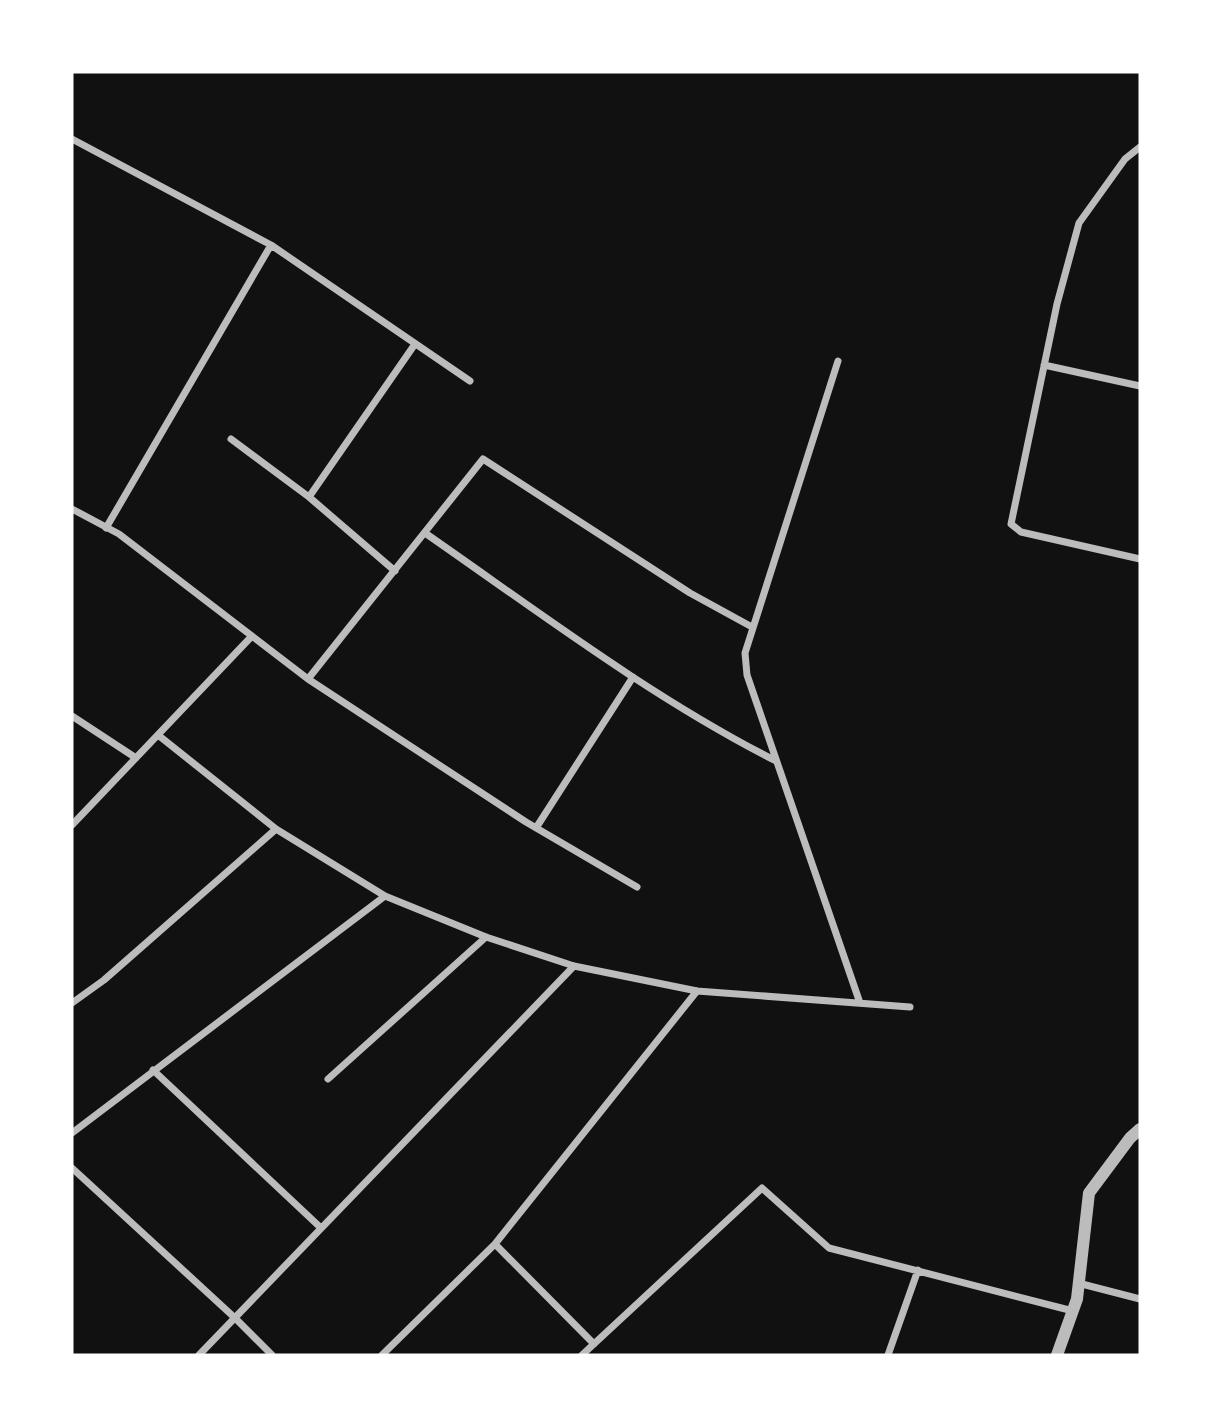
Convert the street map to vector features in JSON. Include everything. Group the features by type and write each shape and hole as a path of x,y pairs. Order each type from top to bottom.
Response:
{"street":[{"path":"72,139 271,245 470,381"},
{"path":"1140,147 1125,159 1079,223 1056,304 1012,524 1021,532 1140,559"},
{"path":"106,528 271,245"},
{"path":"309,497 415,344"},
{"path":"838,361 744,653 747,675 860,1003"},
{"path":"1044,365 1140,386"},
{"path":"231,439 309,497 395,571"},
{"path":"308,679 483,459 690,593 752,627"},
{"path":"72,509 119,534 308,679 536,828 637,887"},
{"path":"425,533 633,677 730,738 777,761"},
{"path":"72,825 252,636"},
{"path":"536,828 633,677"},
{"path":"72,716 136,758"},
{"path":"158,735 276,829 385,896 486,937 573,967 697,991 910,1007"},
{"path":"72,1003 104,980 276,829"},
{"path":"72,1133 385,896"},
{"path":"328,1079 486,937"},
{"path":"199,1355 573,967"},
{"path":"382,1355 495,1244 697,991"},
{"path":"153,1070 321,1228"},
{"path":"1057,1355 1073,1311 1079,1283 1089,1193 1130,1138 1140,1129"},
{"path":"72,1168 272,1355"},
{"path":"582,1355 761,1188 829,1248 1073,1311"},
{"path":"495,1244 594,1344"},
{"path":"888,1355 918,1270"},
{"path":"1079,1283 1140,1299"}]}
